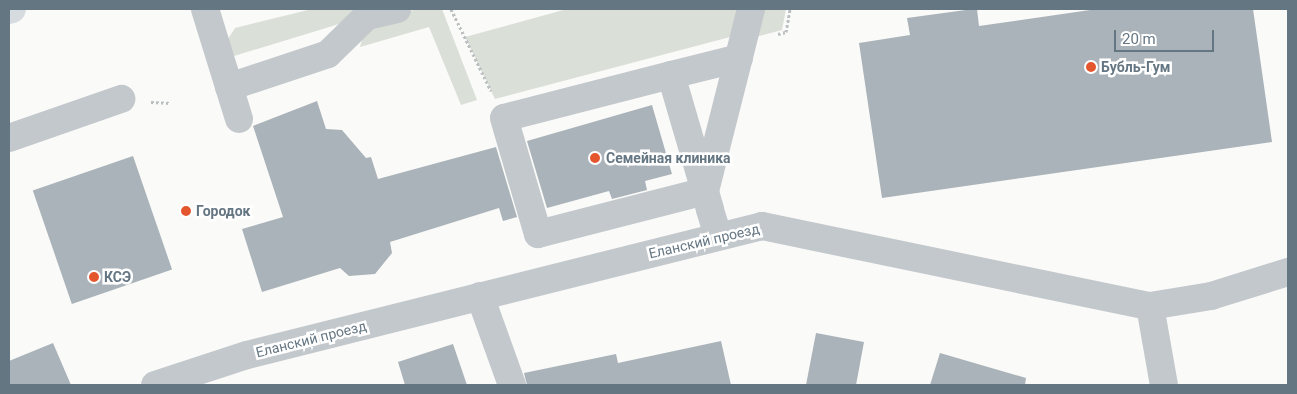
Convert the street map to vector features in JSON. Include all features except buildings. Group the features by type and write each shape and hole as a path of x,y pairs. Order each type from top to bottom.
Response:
{"street":[{"path":"205,9 239,119"},
{"path":"229,87 328,54 367,16 397,9"},
{"path":"705,191 751,9"},
{"path":"705,191 538,234 504,118 739,58"},
{"path":"671,75 718,236"},
{"path":"9,138 121,99"},
{"name":"Еланский проезд","path":"155,385 247,355 762,226 1150,306 1211,296 1288,272"},
{"path":"480,296 512,385"},
{"path":"1150,306 1164,385"}],"path":[{"path":"451,9 495,100"}],"shaded area":[{"path":"312,9 388,9 234,56 226,42 235,28"},
{"path":"418,9 442,9 477,100 461,105 429,27 360,47 367,22"},
{"path":"567,9 741,9 734,36 495,99 465,37"},
{"path":"755,9 786,9 782,30 748,39"}],"place":[{"name":"Бубль-Гум","path":"1091,67"},
{"name":"Семейная клиника","path":"595,158"},
{"name":"Городок","path":"186,211"},
{"name":"КСЭ","path":"94,277"}]}
